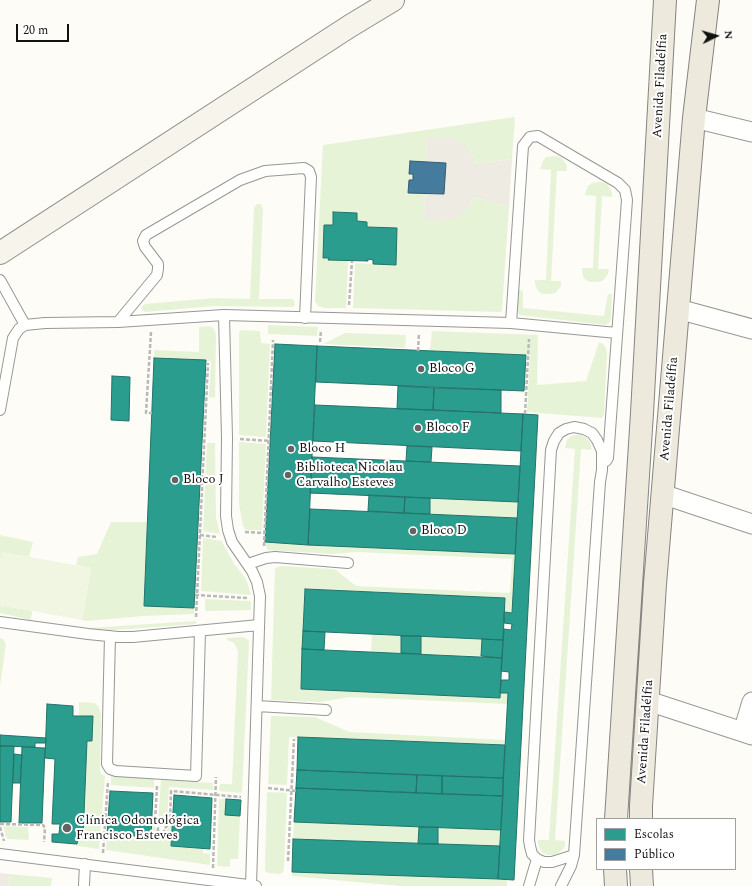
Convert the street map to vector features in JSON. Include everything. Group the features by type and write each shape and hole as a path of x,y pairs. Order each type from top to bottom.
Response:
{"main road":[{"name":"Avenida Filadélfia","path":"616,818 642,405 665,0"},
{"name":"Avenida Filadélfia","path":"641,818 662,494 694,118 708,0"},
{"path":"615,870 616,886"},
{"path":"641,870 642,886"}],"street":[{"path":"0,253 393,0"},
{"path":"694,118 752,132"},
{"path":"678,309 752,328"},
{"path":"662,494 752,524"},
{"path":"648,701 747,733 752,702"}],"lane":[{"path":"511,323 523,146 530,137 538,136 618,183 625,190 627,200 608,458 602,470"},
{"path":"118,322 157,275 158,264 145,247 144,241 146,236 240,180 265,171 304,168 309,171 311,177 305,318"},
{"path":"0,280 25,325"},
{"path":"0,410 14,338 19,330 25,325 45,323 118,322 224,315 511,323 617,333"},
{"path":"0,854 254,886 254,798 260,599 258,582 248,564 232,542 226,516 227,438 224,315"},
{"path":"561,886 571,866 574,855 602,470 602,451 597,440 592,433 584,429 574,427 559,433 551,450 529,840 532,854 537,859 544,862 552,862 574,855"},
{"path":"248,564 266,558 275,557 348,563"},
{"path":"0,622 110,636 133,637 259,626"},
{"path":"110,636 107,764 110,769 116,771 196,776 200,631"},
{"path":"257,706 326,710"},
{"path":"529,886 537,859"},
{"path":"84,886 85,864"}],"path":[{"path":"348,319 352,261"},
{"path":"151,320 146,413 152,412"},
{"path":"418,351 419,333"},
{"path":"266,558 264,533 273,340"},
{"path":"525,414 528,355"},
{"path":"196,617 208,363"},
{"path":"236,439 269,441"},
{"path":"245,532 264,533"},
{"path":"200,535 221,538"},
{"path":"196,595 260,599"},
{"path":"288,860 294,739"},
{"path":"102,853 108,776 110,769"},
{"path":"158,773 155,822 158,828 158,833 164,834 164,829 170,822 171,791 254,798"},
{"path":"213,869 216,777"},
{"path":"263,788 296,791"},
{"path":"4,844 0,825 43,825 45,828 44,842"}],"green space":[{"path":"515,117 512,159 476,164 471,152 427,137 426,162 413,174 413,180 409,180 409,193 425,193 424,219 468,209 474,197 509,207 502,311 353,308 355,263 395,265 367,227 367,222 357,221 357,213 333,212 333,225 324,225 323,258 329,258 329,260 348,261 346,308 324,308 318,306 315,301 323,145"},
{"path":"552,156 562,158 567,166 567,171 557,171 551,281 561,281 561,286 555,293 545,294 540,293 537,289 535,280 546,280 551,170 540,169 546,157"},
{"path":"597,182 607,184 612,192 612,197 602,196 598,269 609,269 608,274 602,281 591,282 587,281 583,277 582,268 593,268 596,196 585,195 588,186"},
{"path":"257,204 261,204 263,209 259,299 292,299 295,305 293,307 215,306 145,312 142,310 141,307 145,304 214,298 250,299 254,208"},
{"path":"519,290 523,291 523,308 604,316 608,294 612,294 611,319 609,323 605,325 519,315 517,311"},
{"path":"268,325 318,327 317,336 268,334"},
{"path":"210,326 214,329 216,334 215,398 209,397 211,361 154,358 154,350 199,352 199,327"},
{"path":"241,330 260,331 261,343 270,344 266,437 239,435 239,333"},
{"path":"432,331 538,335 537,385 586,381 599,342 606,348 607,353 604,415 602,418 527,412 530,355 430,351"},
{"path":"345,333 406,335 405,348 323,344"},
{"path":"576,435 586,437 591,445 591,450 581,449 555,840 565,841 565,846 558,853 548,855 543,853 540,849 538,840 549,840 575,449 565,448 567,440 571,436"},
{"path":"239,442 266,444 262,530 246,530 243,526 239,504"},
{"path":"207,443 215,443 216,517 220,534 203,531"},
{"path":"430,498 518,502 517,518 430,514"},
{"path":"111,522 147,522 144,606 194,608 194,614 144,616 86,621 82,620 91,568 76,565 78,557 97,554"},
{"path":"0,535 33,542 29,557 2,552 0,562"},
{"path":"203,538 222,541 235,565 246,579 251,595 201,591"},
{"path":"265,542 515,554 512,613 504,612 505,598 305,589 301,689 499,698 500,693 508,693 507,704 350,697 320,702 271,700 275,568 281,566 336,570 356,586 510,593 512,559 357,552 333,554 267,550"},
{"path":"2,552 91,568 82,620 0,605 0,562"},
{"path":"205,599 251,601 251,610 205,611"},
{"path":"0,605 32,611 31,620 0,613"},
{"path":"196,621 196,624 101,631 89,630 89,628"},
{"path":"372,634 401,636 401,653 371,652"},
{"path":"421,636 482,639 481,656 421,654"},
{"path":"243,637 249,642 242,793 219,791 220,784 232,784 238,651 234,643 227,640 227,638"},
{"path":"0,638 3,639 6,644 0,686"},
{"path":"79,702 94,703 98,706 101,715 100,771 101,774 105,776 99,849 52,842 77,844 87,741 92,741 93,717 79,716"},
{"path":"271,716 315,717 349,732 506,740 505,745 289,737 287,785 268,784"},
{"path":"111,776 154,779 154,788 111,785"},
{"path":"161,780 213,783 213,790 169,787 167,822 161,827 158,821"},
{"path":"267,792 287,793 284,868 283,872 280,874 268,873 265,871"},
{"path":"219,799 226,799 225,815 240,816 238,859 230,859 230,867 217,866"},
{"path":"294,822 419,827 418,844 293,839"},
{"path":"152,823 157,830 156,836 165,836 165,831 172,824 171,846 203,849 203,853 210,854 210,865 106,850 107,834 151,837"},
{"path":"3,826 28,827 29,840 8,839"},
{"path":"438,827 501,830 500,846 438,844"},
{"path":"292,872 507,879 507,886 400,886 292,876"},
{"path":"10,874 52,878 51,886 8,886"}],"shaded area":[{"path":"427,137 452,138 463,143 471,152 476,164 512,159 509,207 474,197 468,209 458,217 446,221 424,220 425,193 444,194 446,163 426,162"},
{"path":"0,873 10,874 8,886 0,886"}],"building: Escolas":[{"path":"333,212 357,213 357,221 367,222 367,227 397,228 396,265 373,264 373,260 368,259 368,261 328,260 329,258 323,258 324,225 333,225"},
{"name":"Bloco H","path":"275,344 317,346 308,545 265,542"},
{"name":"Bloco G","path":"317,346 526,355 524,391 316,382"},
{"name":"Bloco J","path":"154,358 206,360 194,608 144,606"},
{"path":"112,376 130,377 129,421 111,420"},
{"path":"398,386 434,388 433,410 397,409"},
{"path":"434,388 501,390 501,413 433,410"},
{"name":"Bloco F","path":"315,405 523,414 521,451 313,441"},
{"path":"523,414 538,415 514,880 498,879 508,693 500,693 501,680 509,680 509,672 501,671 504,629 511,630 512,624 504,623 504,612 512,613"},
{"path":"407,446 432,447 431,462 406,461"},
{"path":"312,457 520,466 518,502 310,493"},
{"path":"369,495 405,497 404,513 368,511"},
{"path":"405,497 430,498 430,514 404,513"},
{"name":"Bloco D","path":"310,509 517,518 515,554 308,545"},
{"path":"305,589 505,598 503,640 303,631"},
{"path":"303,631 325,632 324,650 302,649"},
{"path":"401,636 421,636 421,654 401,653"},
{"path":"482,639 503,640 502,658 481,656"},
{"path":"302,649 502,658 500,698 301,689"},
{"path":"47,704 73,706 73,716 93,716 92,741 87,741 83,838 78,838 77,844 52,842 52,834 59,834 60,824 52,824 55,759 45,758"},
{"path":"0,735 46,738 46,743 35,743 35,747 0,746"},
{"path":"298,737 505,745 503,778 297,770"},
{"path":"0,746 14,746 11,822 0,822"},
{"path":"22,747 45,748 42,823 19,823"},
{"path":"14,754 22,755 20,783 13,783"},
{"path":"297,770 417,775 416,793 296,788"},
{"path":"417,775 442,776 442,794 416,793"},
{"path":"442,776 503,778 503,796 442,794"},
{"path":"296,788 503,796 501,830 294,822"},
{"path":"110,791 153,793 151,837 107,834"},
{"path":"174,795 212,798 210,849 171,846"},
{"path":"226,799 241,800 240,816 225,815"},
{"path":"419,827 438,827 438,844 418,844"},
{"path":"293,839 500,846 498,879 292,872"}],"building: Público":[{"path":"410,161 446,163 444,194 408,193 409,180 413,180 413,174 409,174"}],"place":[{"name":"Bloco G","path":"421,369"},
{"name":"Bloco F","path":"418,428"},
{"name":"Bloco H","path":"291,449"},
{"name":"Biblioteca Nicolau Carvalho Esteves","path":"288,475"},
{"name":"Bloco J","path":"175,480"},
{"name":"Bloco D","path":"413,531"},
{"name":"Clínica Odontológica Francisco Esteves","path":"67,828"}]}
